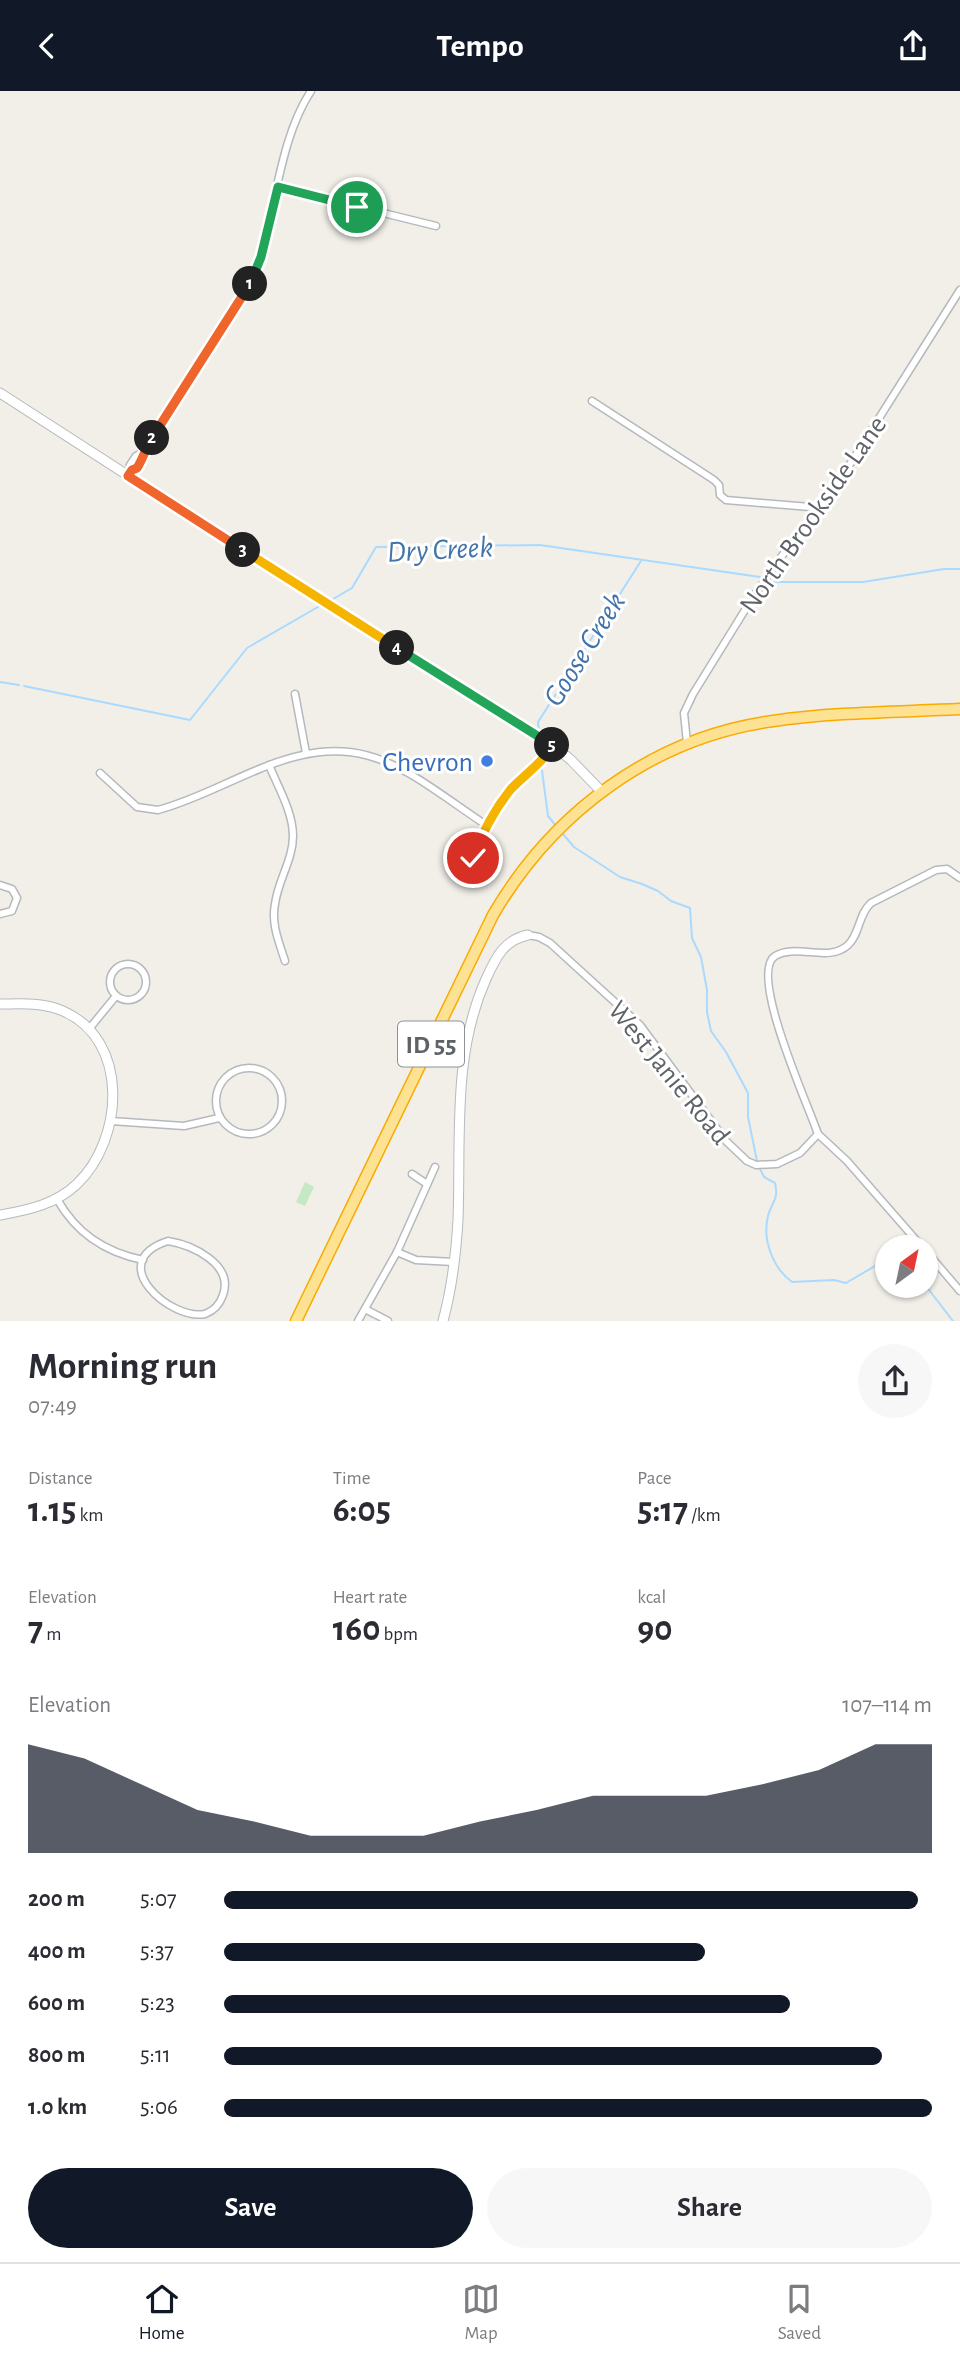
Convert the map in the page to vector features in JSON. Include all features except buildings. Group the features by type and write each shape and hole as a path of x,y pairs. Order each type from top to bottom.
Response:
{"highway":[{"name":"ID 55","path":"296,1321 499,905 522,870 547,840 601,791 645,764 687,743 773,720 960,709"}],"street":[{"path":"130,473 137,468 142,460 142,453 250,284 261,257 294,125 311,91"},
{"path":"278,187 436,226"},
{"name":"North Brookside Lane","path":"687,743 684,713 693,694 752,597 784,553 814,521 960,291"},
{"path":"0,393 130,473 299,586 554,746 601,791"},
{"path":"592,401 714,479 719,485 720,495 726,500 822,508"},
{"path":"295,694 306,753"},
{"path":"471,872 473,858 486,825 511,790 554,746"},
{"path":"100,773 137,807 151,811 166,808 268,765 306,753 351,751 388,762 486,825"},
{"path":"268,765 292,828 292,847 274,911 275,931 285,961"},
{"path":"912,1235 847,1160 818,1134 786,1053 769,981 769,964 782,953 839,951 851,942 865,909 871,903 936,870 947,869 960,878"},
{"path":"0,885 12,889 17,898 12,911 0,914"},
{"path":"443,1321 454,1262 458,1220 461,1090 467,1035 481,990 497,956 510,941 528,935"},
{"name":"West Janie Road","path":"528,935 550,943 629,1013 726,1141 747,1161 777,1164 800,1153 818,1134"},
{"path":"120,966 138,967 144,975 146,985 141,995 135,999 122,1000 116,996 110,983 114,970 120,966"},
{"path":"89,1029 116,996"},
{"path":"0,1004 51,1006 69,1013 89,1029 104,1049 113,1097 111,1121 104,1145 85,1176 57,1199 30,1210 0,1216"},
{"path":"248,1068 267,1073 279,1088 282,1108 272,1126 264,1132 244,1135 234,1132 219,1118 216,1109 217,1089 222,1081 238,1069 248,1068"},
{"path":"111,1121 184,1126 219,1118"},
{"path":"358,1321 397,1252 435,1167"},
{"path":"411,1174 427,1184"},
{"path":"57,1199 72,1222 93,1241 118,1254 143,1259"},
{"path":"169,1241 188,1246 212,1261 221,1271 224,1279 223,1296 207,1314 192,1316 180,1313 157,1299 145,1286 141,1268 143,1259 156,1245 169,1241"},
{"path":"397,1252 416,1259 454,1262"},
{"path":"938,1265 960,1291"},
{"path":"365,1309 388,1321"}],"green space":[{"path":"305,1182 314,1187 305,1206 296,1202"}],"waterway":[{"name":"Dry Creek","path":"328,602 352,588 376,547 540,545 760,577"},
{"name":"Goose Creek","path":"539,732 538,722 641,561"},
{"name":"Dry Creek","path":"769,582 863,582 944,569 960,569"},
{"name":"Dry Creek","path":"24,686 190,720 247,648 323,604"},
{"name":"Dry Creek","path":"0,682 19,685"},
{"name":"Goose Creek","path":"539,742 540,757"},
{"name":"Goose Creek","path":"541,763 548,816 557,827"},
{"name":"Goose Creek","path":"563,834 574,847 620,877 658,891 671,901 690,908 692,938 701,957 711,1031 726,1052 748,1093 748,1117 757,1161"},
{"name":"Goose Creek","path":"759,1167 764,1177 775,1183 776,1189 767,1225 768,1244 779,1269 792,1282 834,1280 846,1283 875,1266"},
{"name":"Goose Creek","path":"936,1299 953,1321"}],"place":[{"name":"Chevron","path":"487,761"}],"route":[{"path":"357,207 278,187 261,257 250,284 142,453 142,460 137,468 128,476 554,746 511,790 486,825 473,858"}]}
